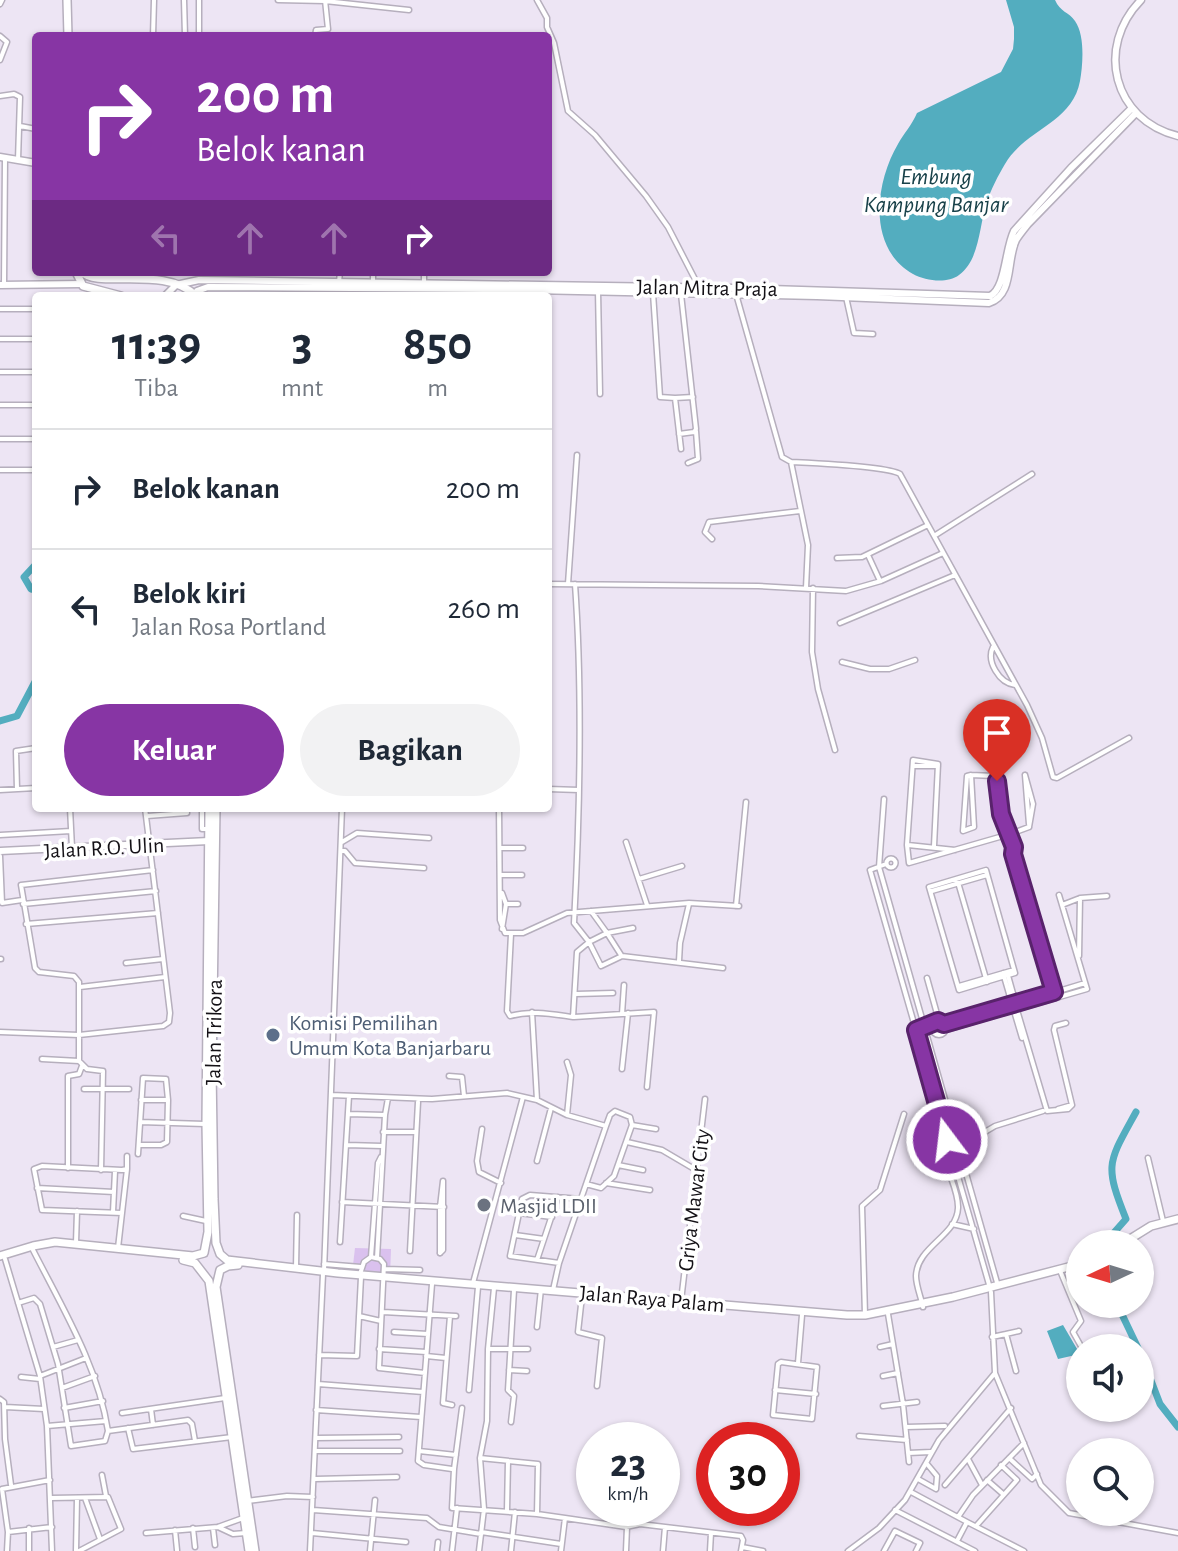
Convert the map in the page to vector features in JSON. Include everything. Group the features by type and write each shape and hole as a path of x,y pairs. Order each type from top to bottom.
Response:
{"main road":[{"path":"70,0 71,32"},
{"path":"78,276 81,284 108,292"},
{"path":"88,276 159,280 181,284 191,292"},
{"name":"Jalan Trikora","path":"209,812 213,1184 215,1238 220,1254"},
{"name":"Jalan Trikora","path":"204,1253 208,1238 206,1124 216,812"},
{"path":"1148,1230 1163,1221 1178,1221"},
{"path":"1152,1230 1178,1221"},
{"path":"2,1259 47,1243 76,1243 193,1256 214,1250 220,1254 223,1260 217,1277 218,1298 247,1501 249,1551"},
{"path":"2,1259 55,1246 77,1247 185,1260 211,1274 220,1270"},
{"path":"204,1253 200,1259 210,1285 243,1518 255,1551"},
{"name":"Jalan Raya Palam","path":"220,1254 232,1261 296,1268 835,1315 865,1315 923,1305"},
{"name":"Jalan Raya Palam","path":"220,1270 238,1265 324,1270"},
{"name":"Jalan Raya Palam","path":"385,1275 432,1284 553,1290 582,1296 855,1319 888,1314 1066,1270"},
{"name":"Jalan Raya Palam","path":"1027,1280 1066,1271"}],"street":[{"path":"153,32 154,0"},
{"path":"184,0 185,32"},
{"path":"199,0 199,32"},
{"path":"278,0 325,0 409,10"},
{"path":"316,32 328,29 325,0"},
{"path":"386,0 386,7"},
{"path":"537,0 547,18 549,32"},
{"path":"1141,0 1124,21 1116,47 1117,75 1122,92 1134,111 1155,128 1178,136"},
{"path":"0,36 7,42 0,60"},
{"path":"552,39 568,111 595,135 658,212 699,287"},
{"path":"0,96 14,94 20,97 18,160"},
{"name":"Jalan Mitra Praja","path":"181,284 199,276 308,283 338,289 994,295 1000,287 1009,240 1014,231 1071,168 1134,111"},
{"name":"Jalan Mitra Praja","path":"197,292 208,287 320,292 373,283 424,283 699,287 979,303 998,300 1004,293 1017,238 1134,111"},
{"path":"20,126 32,128"},
{"path":"32,162 2,157 2,285 81,284"},
{"path":"308,276 308,283"},
{"path":"373,276 373,283"},
{"path":"424,276 424,283"},
{"path":"168,292 181,284"},
{"path":"598,291 600,394"},
{"path":"736,291 782,457 791,462 896,471 902,476 1039,730 1054,778 1129,738"},
{"path":"653,293 660,397 693,397"},
{"path":"681,294 698,459 695,463 688,463"},
{"path":"846,297 854,333 873,334"},
{"path":"0,309 32,309"},
{"path":"0,339 32,339"},
{"path":"0,372 32,372"},
{"path":"675,398 681,449"},
{"path":"0,405 32,405"},
{"path":"679,434 696,431"},
{"path":"0,439 32,439"},
{"path":"568,584 577,455"},
{"path":"791,462 808,545 812,652 818,689 835,750"},
{"path":"0,470 32,470"},
{"path":"934,536 1032,474"},
{"path":"712,539 705,532 709,522 800,511"},
{"path":"837,558 868,555 928,525"},
{"path":"552,584 846,591 880,581 943,553"},
{"path":"868,555 880,581"},
{"path":"840,623 955,575"},
{"path":"575,584 580,684 574,923 589,942 601,966 622,956 723,968"},
{"path":"993,647 990,653 992,664 1005,682 1015,685"},
{"path":"842,662 870,669 889,669 915,660"},
{"path":"17,789 16,751 32,749"},
{"path":"907,860 914,760 938,763 934,846"},
{"path":"971,775 974,827 964,831 967,776 971,775 995,777 1001,814 1018,853 1057,995"},
{"path":"1025,775 1033,804 1029,827 1024,780 1025,775"},
{"path":"0,790 32,788"},
{"path":"552,789 579,790"},
{"path":"884,799 879,867 955,1137 993,1289 995,1373 1041,1485 1069,1513 1178,1533"},
{"path":"502,930 511,934 532,930 564,913 689,903 738,906 746,802"},
{"path":"70,812 72,848"},
{"path":"0,1032 79,1035 168,1024 171,1017 146,812"},
{"path":"147,816 187,812"},
{"path":"202,812 202,829 209,829"},
{"path":"310,1551 342,812"},
{"path":"499,812 502,930"},
{"path":"993,1289 870,870 886,864 892,867 895,862 907,860 912,863 1029,827"},
{"path":"0,835 71,831"},
{"path":"342,842 357,833 429,838"},
{"name":"Jalan R.O. Ulin","path":"0,854 209,841"},
{"path":"626,842 647,905"},
{"path":"907,845 957,850"},
{"path":"500,848 523,848"},
{"path":"342,851 355,863 424,868"},
{"path":"0,854 2,903 156,891"},
{"path":"639,879 682,866"},
{"path":"68,1168 68,1076 79,1074 80,987 74,976 36,971 21,885 153,870"},
{"path":"986,870 1015,973 959,990 931,892 958,881 986,870"},
{"path":"500,875 522,875"},
{"path":"958,881 986,980"},
{"path":"500,891 506,904 502,930"},
{"path":"916,1030 933,1024 957,1024 1086,986 1059,895"},
{"path":"1062,905 1080,898 1107,896"},
{"path":"1079,963 1080,898"},
{"path":"679,961 689,903"},
{"path":"506,904 518,904"},
{"path":"591,911 622,956"},
{"path":"26,924 158,913"},
{"path":"573,1017 576,955 589,942 607,933 633,928"},
{"path":"511,934 507,1013 511,1016 532,1012 573,1017 647,1010 655,1012 647,1087"},
{"path":"126,963 163,959"},
{"path":"1006,974 1022,1038"},
{"path":"80,987 166,977"},
{"path":"919,1041 943,1034 943,1025 927,978"},
{"path":"622,1069 624,985"},
{"path":"576,994 613,993"},
{"path":"1015,1008 1045,1109 1068,1109 1072,1105 1054,1031 1054,1027 1066,1023"},
{"path":"532,1012 537,1100"},
{"path":"933,1024 932,1031 936,1035"},
{"path":"42,1059 80,1063 103,1071 101,1170"},
{"path":"567,1062 571,1075 567,1115"},
{"path":"449,1076 462,1077 464,1096"},
{"path":"138,1154 143,1078 166,1079 166,1144 139,1145"},
{"path":"84,1089 129,1089"},
{"path":"331,1095 388,1098 507,1093 537,1100 567,1115 606,1126"},
{"path":"340,1242 349,1096"},
{"path":"469,1390 476,1285 523,1097"},
{"path":"319,1355 357,1356 361,1273 374,1258 378,1163 388,1098"},
{"name":"Griya Mawar City","path":"681,1301 705,1099"},
{"path":"141,1100 168,1100"},
{"path":"410,1251 418,1102"},
{"path":"537,1161 551,1108"},
{"path":"553,1290 559,1263 586,1184 610,1115 615,1111 630,1117 632,1125 613,1177 600,1188 586,1184"},
{"path":"947,1140 978,1136 995,1126 1043,1111"},
{"path":"348,1114 385,1115"},
{"path":"865,1315 862,1206 880,1190 904,1114"},
{"path":"140,1122 206,1124"},
{"path":"632,1125 656,1129"},
{"path":"482,1129 477,1161 479,1172 501,1183"},
{"path":"945,1132 953,1130"},
{"path":"383,1132 416,1132"},
{"path":"923,1305 916,1281 919,1262 952,1224 959,1207 945,1154 947,1140"},
{"path":"627,1142 662,1150 696,1170"},
{"path":"347,1145 382,1146"},
{"path":"118,1248 127,1156"},
{"path":"1148,1158 1163,1221"},
{"path":"618,1165 643,1170"},
{"path":"122,1213 41,1209 35,1167 127,1169"},
{"path":"113,1212 115,1171"},
{"path":"442,1207 441,1183 444,1181 442,1207 440,1253 443,1250 442,1207"},
{"path":"606,1183 650,1190"},
{"path":"36,1188 114,1192"},
{"path":"559,1263 511,1257 519,1213 526,1196 581,1199"},
{"path":"537,1260 558,1197"},
{"path":"342,1202 442,1207"},
{"path":"76,1243 77,1211"},
{"path":"519,1213 552,1217"},
{"path":"296,1268 297,1215"},
{"path":"183,1216 208,1222"},
{"path":"952,1224 974,1229"},
{"path":"514,1235 544,1239"},
{"path":"18,1303 34,1298 39,1300 59,1370 72,1446 107,1441 103,1401 95,1376 33,1250"},
{"path":"374,1258 383,1261 385,1275 379,1369 425,1373"},
{"path":"2,1259 40,1377 47,1426 52,1551"},
{"path":"385,1275 420,1270"},
{"path":"1061,1273 1081,1321 1074,1334"},
{"path":"432,1284 420,1464 454,1469"},
{"path":"479,1551 484,1509 480,1458 487,1421 488,1349 494,1288"},
{"path":"511,1422 514,1396 508,1391 514,1290"},
{"path":"537,1327 541,1290"},
{"path":"582,1296 578,1332 602,1338 597,1386"},
{"path":"382,1312 453,1316 443,1403 452,1405"},
{"path":"888,1314 909,1462"},
{"path":"798,1363 802,1315"},
{"path":"359,1316 381,1321"},
{"path":"992,1337 1019,1331"},
{"path":"394,1332 428,1334"},
{"path":"1006,1334 1016,1371"},
{"path":"53,1347 78,1340"},
{"path":"880,1347 893,1344"},
{"path":"379,1349 446,1358"},
{"path":"488,1349 528,1349"},
{"path":"21,1377 40,1377 86,1358"},
{"path":"779,1363 798,1363 817,1367 812,1419 777,1417 773,1414 779,1363"},
{"path":"509,1370 527,1371"},
{"path":"883,1376 898,1373"},
{"path":"848,1551 879,1528 911,1492 939,1440 995,1373"},
{"path":"62,1388 95,1376"},
{"path":"317,1384 423,1392"},
{"path":"775,1390 816,1394"},
{"path":"122,1413 225,1398"},
{"path":"0,1399 5,1407 3,1439 11,1485"},
{"path":"64,1408 103,1401"},
{"path":"883,1406 917,1402"},
{"path":"5,1407 44,1409"},
{"path":"462,1408 452,1508 507,1510 627,1527 640,1524 741,1536 741,1549 763,1551"},
{"path":"945,1485 1011,1408"},
{"path":"151,1409 153,1425"},
{"path":"316,1410 421,1417"},
{"path":"47,1426 106,1421"},
{"path":"108,1431 189,1421 195,1441"},
{"path":"906,1427 945,1426"},
{"path":"128,1428 133,1449 232,1437"},
{"path":"859,1436 907,1440"},
{"path":"316,1438 399,1437"},
{"path":"958,1517 1024,1441"},
{"path":"316,1451 400,1451"},
{"path":"419,1451 456,1455"},
{"path":"908,1453 931,1452"},
{"path":"1010,1456 1032,1479 1037,1474"},
{"path":"480,1458 538,1464 537,1514"},
{"path":"968,1459 985,1483 1004,1494"},
{"path":"507,1510 508,1461"},
{"path":"918,1479 936,1489 937,1476 927,1464"},
{"path":"976,1526 1017,1480 1001,1465"},
{"path":"77,1498 77,1551 121,1529 106,1496 102,1475"},
{"path":"315,1479 397,1477"},
{"path":"7,1551 8,1532 1,1489 50,1480"},
{"path":"911,1492 1021,1550"},
{"path":"51,1498 106,1496"},
{"path":"247,1501 287,1496 314,1498"},
{"path":"85,1498 100,1539"},
{"path":"370,1551 375,1500"},
{"path":"452,1551 457,1508"},
{"path":"313,1510 427,1518 439,1527 561,1544"},
{"path":"895,1510 975,1551"},
{"path":"511,1551 515,1512"},
{"path":"146,1533 215,1527 243,1518"},
{"path":"561,1551 565,1518"},
{"path":"956,1541 967,1522"},
{"path":"8,1532 52,1527"},
{"path":"215,1527 249,1538"},
{"path":"215,1527 215,1545"},
{"path":"626,1551 627,1527"},
{"path":"663,1551 665,1527"},
{"path":"29,1528 29,1551"},
{"path":"193,1528 195,1547"},
{"path":"175,1530 177,1550"},
{"path":"884,1551 895,1531 920,1543 916,1551"},
{"path":"312,1533 406,1542"},
{"path":"710,1551 711,1533"},
{"path":"438,1542 438,1551"}],"shaded area":[{"path":"355,1248 391,1249 390,1277 352,1274"}],"water":[{"name":"Embung Kampung Banjar","path":"1006,0 1055,0 1073,18 1082,42 1080,81 1068,107 1024,142 1005,164 989,197 975,251 966,268 949,280 924,278 898,263 888,248 880,214 884,177 898,144 917,113 1001,72 1013,49 1014,39 1014,27"},
{"path":"1063,1325 1068,1334 1066,1357 1058,1359 1047,1331"}],"waterway":[{"path":"32,568 24,577 32,589"},
{"path":"0,721 17,716 32,688"},
{"path":"216,1067 217,961"},
{"path":"1116,1230 1126,1219 1114,1186 1112,1164 1136,1112"},
{"path":"1124,1318 1131,1334"},
{"path":"1154,1388 1160,1404 1178,1427"}],"place":[{"name":"Komisi Pemilihan Umum Kota Banjarbaru","path":"273,1035"},
{"name":"Masjid LDII","path":"484,1205"}],"route":[{"path":"947,1140 916,1030 938,1021 944,1024 1054,992 1013,854 1014,847 1003,822 997,781"}]}
